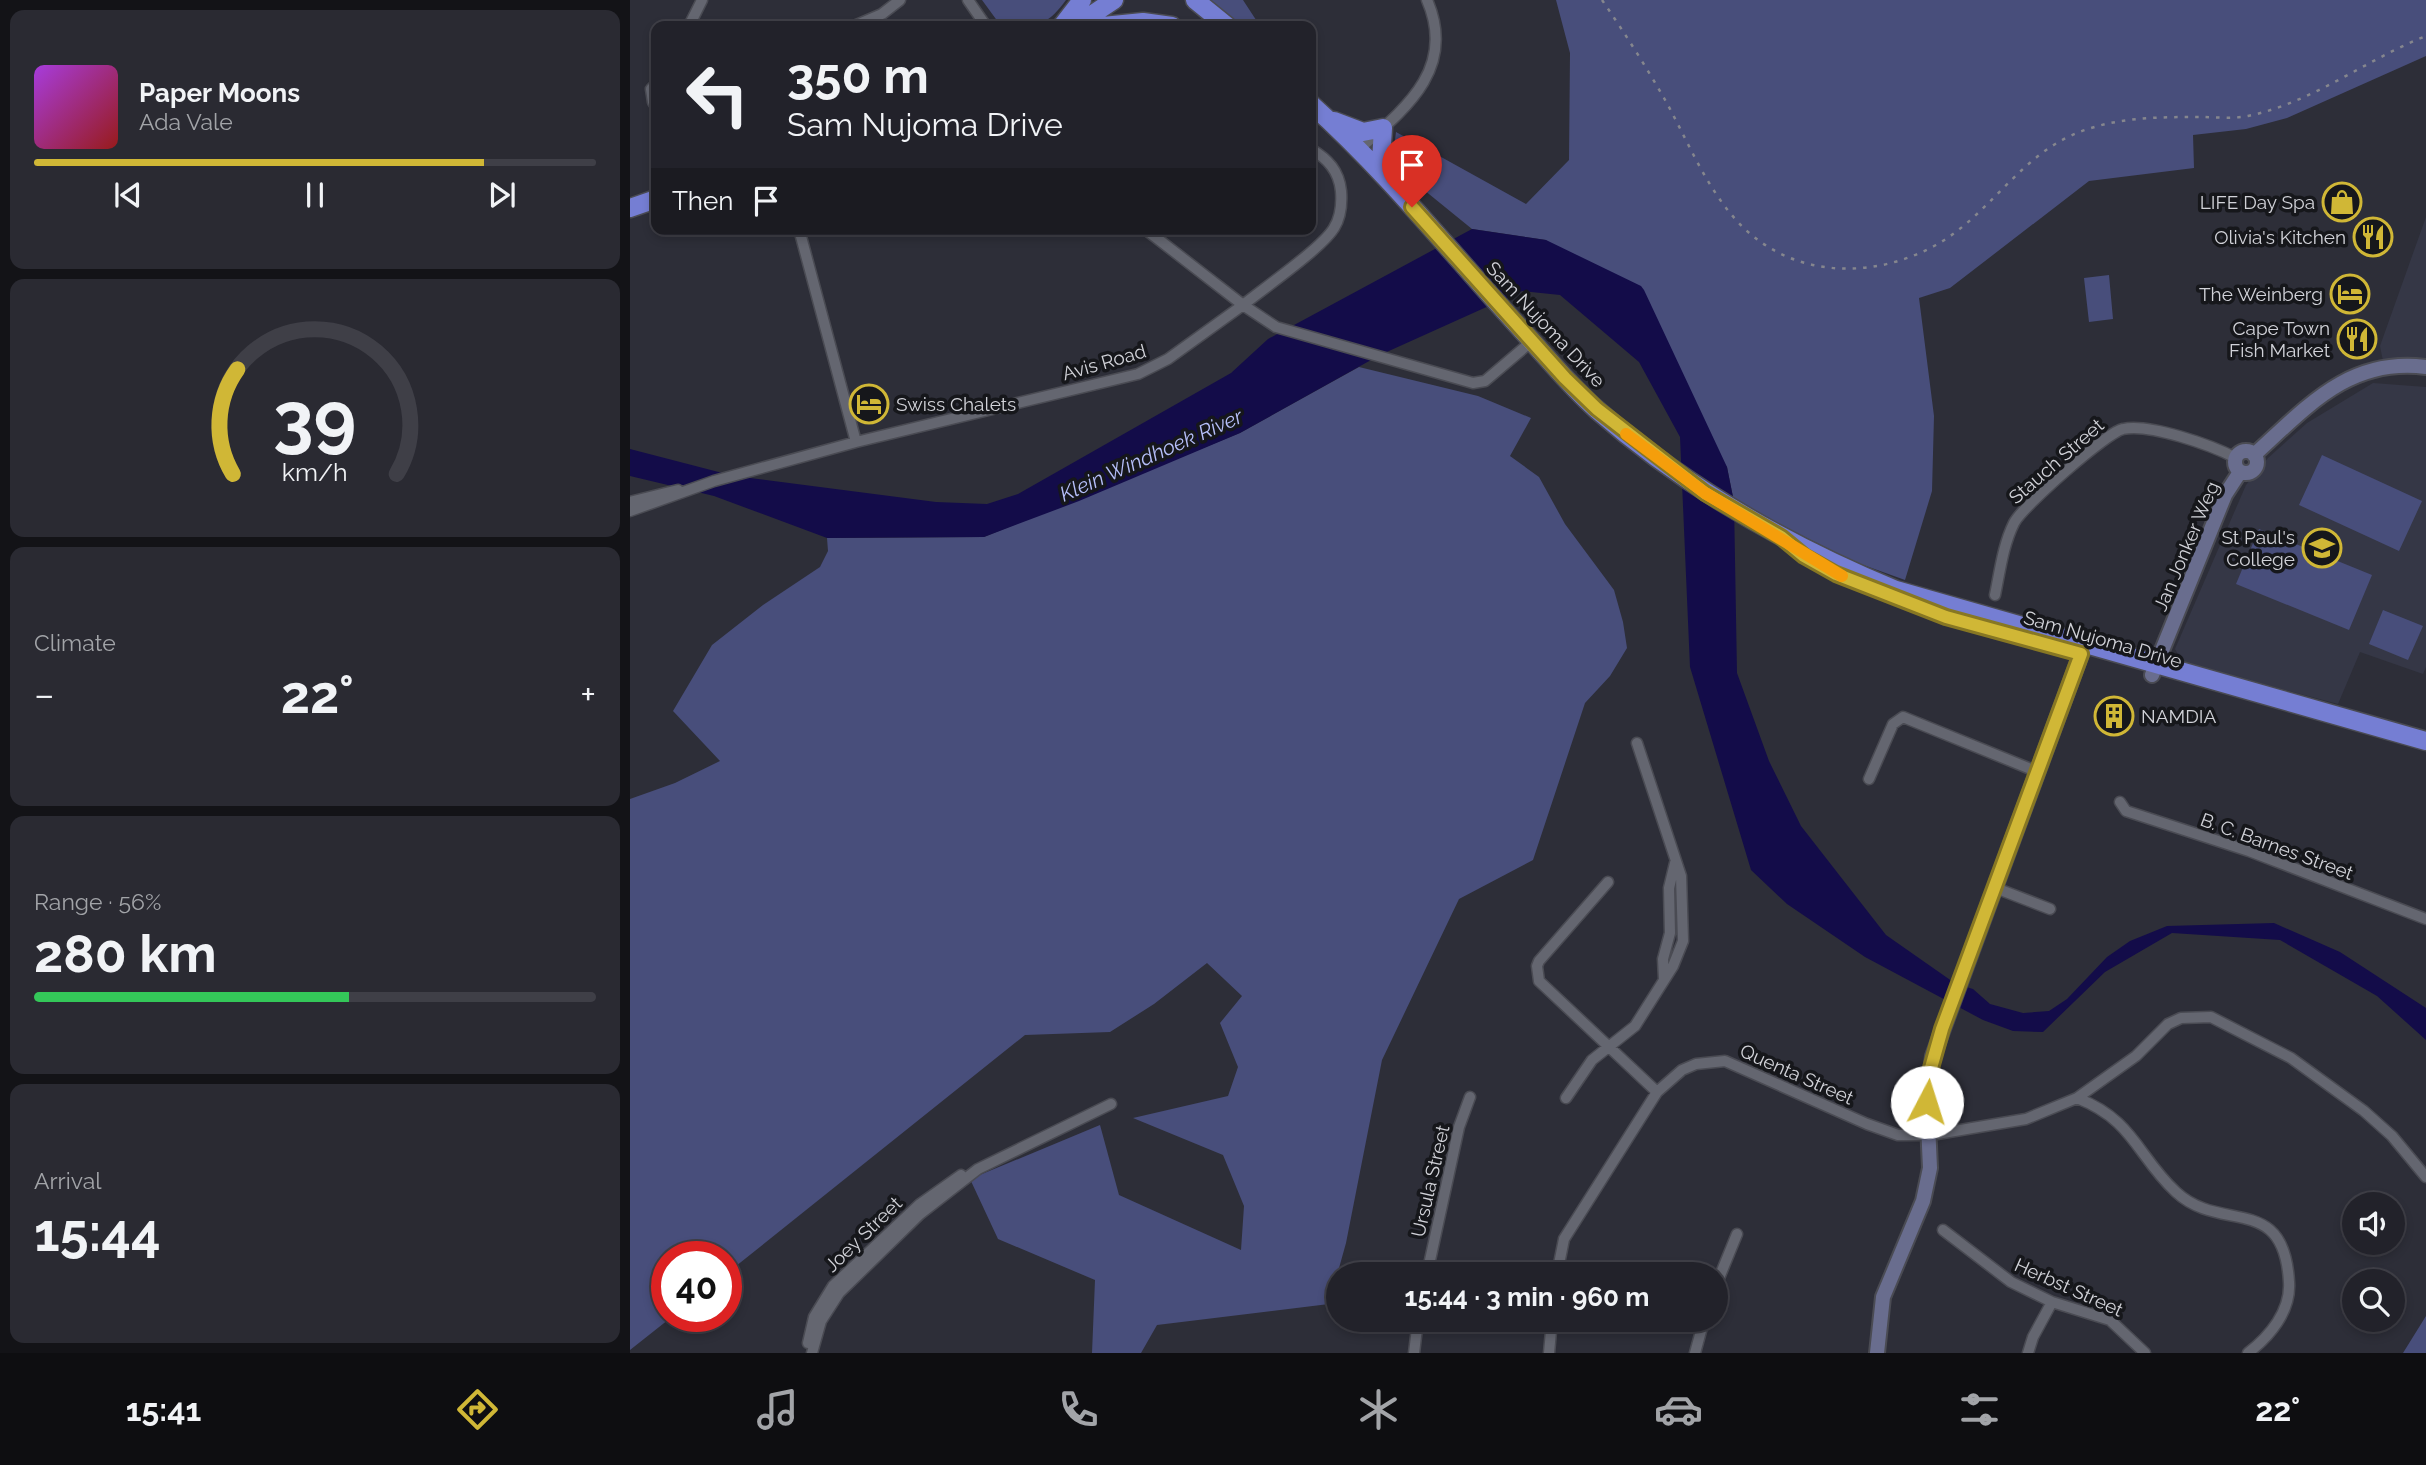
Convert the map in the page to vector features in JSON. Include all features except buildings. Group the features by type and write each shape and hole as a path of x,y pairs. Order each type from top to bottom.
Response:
{"highway":[{"path":"1066,21 1082,0"},
{"path":"1082,21 1114,0"},
{"path":"1184,0 1209,21"},
{"path":"1195,0 1221,21"},
{"path":"1317,109 1363,132 1383,128 1381,162 1400,194"},
{"name":"Sam Nujoma Drive","path":"1317,109 1359,150 1503,310 1597,409 1657,458 1747,519 1781,537 1804,556 1836,574 1894,598 2426,751"},
{"path":"630,208 651,201"},
{"name":"Sam Nujoma Drive","path":"2154,671 2426,741"}],"street":[{"path":"692,21 702,0"},
{"path":"868,21 900,0"},
{"path":"968,0 983,21"},
{"path":"1359,150 1405,109 1431,72 1434,25 1427,0"},
{"name":"Avis Road","path":"630,511 856,442 1138,374 1168,359 1243,305 1320,244 1334,229 1341,212 1339,178 1332,164 1316,153"},
{"path":"801,235 856,442"},
{"path":"1153,235 1243,305 1276,327 1473,383 1486,382 1532,341"},
{"name":"Jan Jonker Weg","path":"2240,472 2249,473 2255,469 2255,455 2314,401 2346,378 2384,366 2426,367"},
{"name":"Stauch Street","path":"1995,595 2007,543 2016,519 2102,441 2119,429 2132,428 2169,435 2236,457"},
{"path":"2236,457 2244,451 2255,455"},
{"name":"Jan Jonker Weg","path":"2236,457 2235,464 2240,472"},
{"name":"Jan Jonker Weg","path":"2154,671 2225,495 2240,472"},
{"name":"Avis Road","path":"630,502 681,489 692,490"},
{"path":"1878,1348 1883,1297 1923,1201 1930,1168 1929,1075 1942,1029 2082,650"},
{"path":"1869,779 1893,724 1903,717 2038,772"},
{"path":"1566,1098 1581,1071 1635,1026 1677,958 1683,941 1681,876 1637,743"},
{"name":"B. C. Barnes Street","path":"2120,802 2126,811 2249,851 2426,919"},
{"path":"1664,979 1663,959 1670,933 1668,897 1675,863"},
{"path":"1608,882 1537,966 1539,981 1657,1092"},
{"path":"1993,887 2050,909"},
{"path":"1668,897 1672,893 1683,896"},
{"name":"Quenta Street","path":"1559,1262 1564,1239 1657,1092 1682,1070 1696,1064 1725,1061 1867,1124 1898,1135 1931,1135 2026,1119 2077,1098 2136,1056 2168,1024 2181,1018 2211,1017 2291,1058 2364,1111 2392,1136 2426,1177"},
{"name":"Ursula Street","path":"1430,1262 1459,1127 1470,1097"},
{"path":"2077,1098 2107,1112 2124,1126 2154,1166 2183,1198 2196,1205 2266,1226 2283,1244 2288,1264 2288,1301 2270,1334 2248,1353"},
{"name":"Joey Street","path":"809,1353 814,1317 833,1286 920,1204 942,1186 1111,1104"},
{"name":"Herbst Street","path":"1943,1230 1989,1268 2052,1303 2110,1320 2145,1353"},
{"path":"1726,1262 1737,1234"},
{"path":"2028,1353 2033,1337 2052,1303"},
{"path":"1414,1353 1417,1332"},
{"path":"1549,1353 1551,1332"},
{"path":"1695,1353 1700,1332"}],"shaded area":[{"path":"982,0 1066,0 1045,21 997,21"},
{"path":"1207,0 1243,0 1257,21 1232,21"},
{"path":"1556,0 2426,0 2426,56 2287,118 2246,129 2193,135 2194,168 2089,181 1950,288 1919,298 1934,416 1932,491 1905,580 1855,562 1734,502 1727,467 1546,240 1472,229 1392,164 1396,132 1526,204 1569,160 1570,53"},
{"path":"2426,217 2426,367 2384,366 2380,346"},
{"path":"2109,275 2113,319 2089,322 2084,278"},
{"path":"1359,367 1478,396 1531,418 1510,456 1539,477 1565,524 1614,590 1627,648 1610,676 1585,703 1533,860 1459,899 1382,1060 1346,1243 1341,1262 1326,1262 1326,1304 1157,1325 1141,1353 1092,1353 1095,1280 998,1239 970,1179 1100,1125 1119,1195 1241,1250 1244,1206 1223,1155 1133,1118 1228,1096 1238,1067 1220,1023 1242,996 1207,963 1154,1004 1110,1032 1025,1035 742,1261 742,1241 651,1241 653,1332 630,1350 630,799 675,783 720,761 673,711 712,645 763,605 820,567 828,551 827,538 984,537 1240,433"},
{"name":"St Paul's College","path":"2373,383 2426,387 2426,667 2423,674 2360,652 2338,704 2183,663 2175,649 2246,485 2268,458 2307,423"},
{"path":"2322,455 2422,501 2399,551 2299,505"},
{"path":"2259,529 2372,575 2349,630 2236,584"},
{"path":"2383,610 2423,626 2408,660 2369,644"},
{"path":"2426,1316 2426,1353 2403,1353"}],"water":[{"name":"Klein Windhoek River","path":"1472,229 1546,240 1641,286 1644,290 1727,467 1734,502 1737,673 1769,761 1801,826 1886,935 1956,984 1973,989 1990,1004 2023,1013 2049,1011 2067,999 2107,957 2130,941 2167,926 2274,923 2340,952 2426,1008 2426,1040 2377,996 2280,940 2172,933 2105,972 2043,1032 2013,1031 1983,1020 1865,957 1787,904 1751,870 1690,667 1680,437 1639,362 1560,295 1522,291 1380,355 1240,433 1079,501 984,537 827,538 714,496 630,476 630,449 734,476 936,502 987,504 1018,494 1231,373 1268,339"}],"railway":[{"path":"1602,0 1657,86 1715,193 1737,221 1758,240 1781,254 1832,268 1885,264 1911,257 1936,245 1970,220 2031,161 2082,131 2132,120 2236,117 2272,110 2317,91 2426,36"}],"slow traffic":[{"path":"1626,434 1705,493 1781,537 1804,556 1842,576"}],"place":[{"name":"LIFE Day Spa","path":"2342,202"},
{"name":"Olivia's Kitchen","path":"2373,237"},
{"name":"The Weinberg","path":"2350,294"},
{"name":"Cape Town Fish Market","path":"2357,339"},
{"name":"Swiss Chalets","path":"869,404"},
{"name":"St Paul's College","path":"2322,548"},
{"name":"NAMDIA","path":"2114,716"}],"route":[{"path":"1412,207 1565,378 1625,433 1705,493 1781,537 1804,556 1836,574 1946,617 2081,654 1942,1029 1929,1075 1927,1102"}]}
